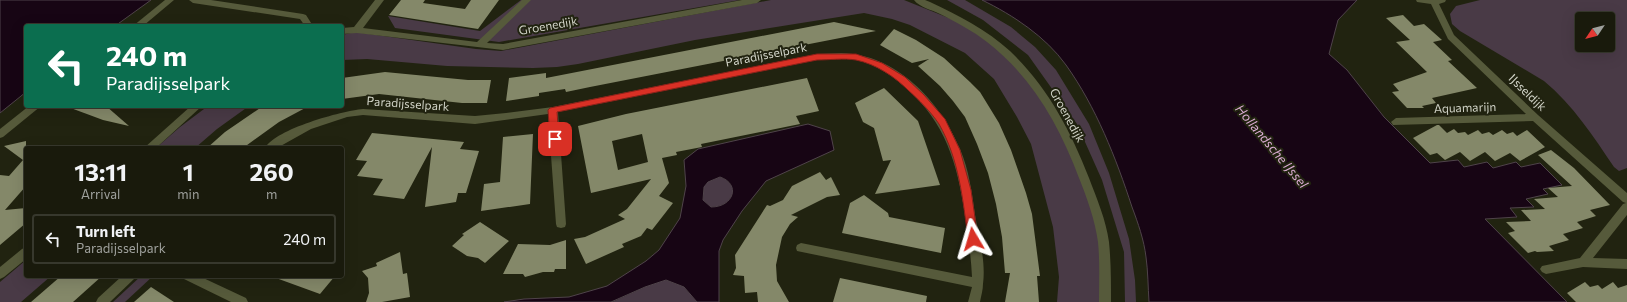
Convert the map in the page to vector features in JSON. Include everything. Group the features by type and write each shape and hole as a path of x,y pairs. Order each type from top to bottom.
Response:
{"street":[{"path":"140,24 170,0"},
{"path":"193,0 240,4 303,17 308,24"},
{"path":"357,30 380,0"},
{"path":"479,45 527,0"},
{"name":"Groenedijk","path":"344,31 357,30 479,45 503,46 757,0"},
{"name":"Groenedijk","path":"918,0 960,21 990,40 1017,64 1042,93 1077,159 1094,202 1104,249 1105,302"},
{"name":"IJsseldijk","path":"1420,0 1438,1 1442,21 1451,38 1535,117 1627,199"},
{"name":"Paradijsselpark","path":"273,146 308,126 347,114 363,112 475,120 553,110 817,57 856,57 879,65 902,79 942,122 956,150 971,217 978,283 974,302"},
{"path":"0,134 33,108"},
{"path":"151,146 195,108"},
{"path":"553,110 561,224"},
{"name":"Aquamarijn","path":"1396,122 1535,117"},
{"path":"1583,262 1627,207"},
{"path":"801,248 978,283"},
{"path":"0,274 24,254"},
{"path":"1546,269 1583,262 1627,264"},
{"path":"102,302 128,278"},
{"path":"192,278 242,302"}],"shaded area":[{"path":"521,0 740,0 499,42 395,28 388,16 480,31"},
{"path":"771,0 904,0 961,23 1002,51 1042,91 1103,229 1108,302 1057,302 1059,277 1053,227 1031,144 1017,117 994,79 965,53 910,25 892,19 864,13 695,40 578,64 533,68 447,66 367,59 344,60 344,35 355,32 476,49 501,51"},
{"path":"947,0 965,0 1011,27 1035,47 1056,70 1089,124 1109,173 1129,239 1135,280 1136,302 1125,302 1124,252 1102,180 1077,124 1028,55 983,20"},
{"path":"1480,0 1627,0 1627,168 1619,171 1614,167 1590,132 1573,111 1544,81 1460,31 1452,24 1450,14 1456,6"},
{"path":"205,108 246,108 217,129 197,146 158,146"},
{"path":"720,177 727,180 731,185 732,195 725,203 719,206 711,207 703,200 704,186 708,182"},
{"path":"24,262 24,278 49,278 21,302 0,302 0,282"},
{"path":"139,278 151,278 125,302 113,302"},
{"path":"666,280 684,287 697,302 612,302 645,287"}],"water":[{"path":"0,0 151,0 118,24 24,24 24,94 0,113"},
{"name":"Hollandsche IJssel","path":"982,0 1357,0 1338,20 1329,54 1347,70 1384,117 1430,163 1458,160 1464,167 1487,162 1493,168 1516,162 1521,167 1540,163 1562,185 1543,189 1548,194 1526,199 1534,207 1510,208 1517,217 1485,219 1567,302 1149,302 1147,262 1144,244 1112,152 1087,98 1066,65 1049,45 1017,20"},
{"path":"808,124 830,131 834,150 766,181 742,211 723,240 719,251 719,302 697,302 684,287 666,280 645,287 611,302 504,302 524,299 569,297 607,286 646,261 659,250 680,218 686,186 684,160 698,149","holes":["720,177 727,180 731,185 732,195 725,203 719,206 711,207 703,200 704,187 708,182"]}],"building":[{"path":"401,0 425,0 423,3 465,9 471,0 499,0 478,29 389,15"},
{"path":"1403,15 1414,26 1424,24 1442,40 1433,42 1452,60 1448,61 1477,88 1432,98 1436,103 1422,106 1424,108 1407,108 1392,92 1399,91 1393,84 1427,72 1396,42 1410,40 1386,18"},
{"path":"834,22 876,31 566,92 565,89 539,93 539,96 506,101 509,78 546,73 546,78"},
{"path":"894,29 916,40 944,58 980,92 999,123 1011,150 1032,214 1040,276 1037,276 1039,302 1005,302 1010,273 1005,273 1002,237 996,204 988,173 977,144 965,117 953,101 940,86 918,66 929,59 912,63 880,45"},
{"path":"385,72 468,80 491,80 487,103 462,103 379,94 344,99 344,78"},
{"path":"807,78 819,111 796,116 800,124 701,144 702,147 676,152 677,155 662,158 669,183 659,196 673,203 652,230 647,228 641,236 622,244 624,247 586,264 574,239 585,237 625,219 618,215 627,209 651,179 591,193 578,126 626,114","holes":["642,134 648,162 618,170 612,141"]},
{"path":"884,88 918,121 940,185 875,194 891,160 883,161 874,128 863,122 855,103"},
{"path":"71,108 108,108 129,126 103,120"},
{"path":"260,108 305,108 279,122 246,146 209,146 225,132"},
{"path":"1439,125 1447,133 1454,129 1458,133 1465,132 1468,135 1478,130 1482,134 1489,132 1493,135 1502,130 1507,134 1513,132 1517,136 1527,130 1545,147 1520,161 1510,153 1495,161 1485,152 1470,161 1460,152 1445,160 1437,153 1430,155 1413,138"},
{"path":"372,133 464,142 460,149 479,151 466,193 458,193 456,202 425,207 432,147 404,199 373,195 383,179 357,176 367,161 356,160"},
{"path":"533,134 530,204 481,211 484,184 500,182 503,137"},
{"path":"26,141 26,146 24,146 24,188 5,210 24,208 24,225 0,245 0,175 9,176 23,160 4,146"},
{"path":"1551,150 1574,168 1610,205 1590,210 1596,216 1577,222 1583,228 1563,234 1569,240 1549,246 1554,251 1535,251 1528,253 1508,233 1515,231 1506,222 1531,221 1521,210 1545,209 1534,199 1558,197 1548,188 1572,186 1538,155"},
{"path":"820,172 826,180 831,177 840,195 827,197 791,215 798,217 790,224 782,237 776,265 777,281 789,302 758,302 757,292 745,293 744,276 733,275 736,268 735,255 767,205 770,206 783,200 792,186"},
{"path":"864,195 888,213 889,217 945,228 941,253 842,233 850,203"},
{"path":"480,222 509,241 485,263 478,258 467,256 452,246 464,235 462,234"},
{"path":"566,240 566,269 555,269 554,272 543,272 525,277 523,274 503,274 518,244 550,245"},
{"path":"400,252 403,274 407,273 410,297 382,302 366,302 369,293 368,278 362,271 377,266 376,263"},
{"path":"59,278 100,278 73,302 31,302"},
{"path":"276,278 333,278 320,294"},
{"path":"840,278 927,296 926,302 833,302"},
{"path":"1585,282 1590,287 1598,285 1602,289 1613,282 1618,288 1627,285 1627,302 1576,302 1567,293"},
{"path":"151,287 174,302 134,302"}],"route":[{"path":"555,139 553,110 817,57 856,57 879,65 902,79 942,122 956,150 966,190 973,239"}]}
